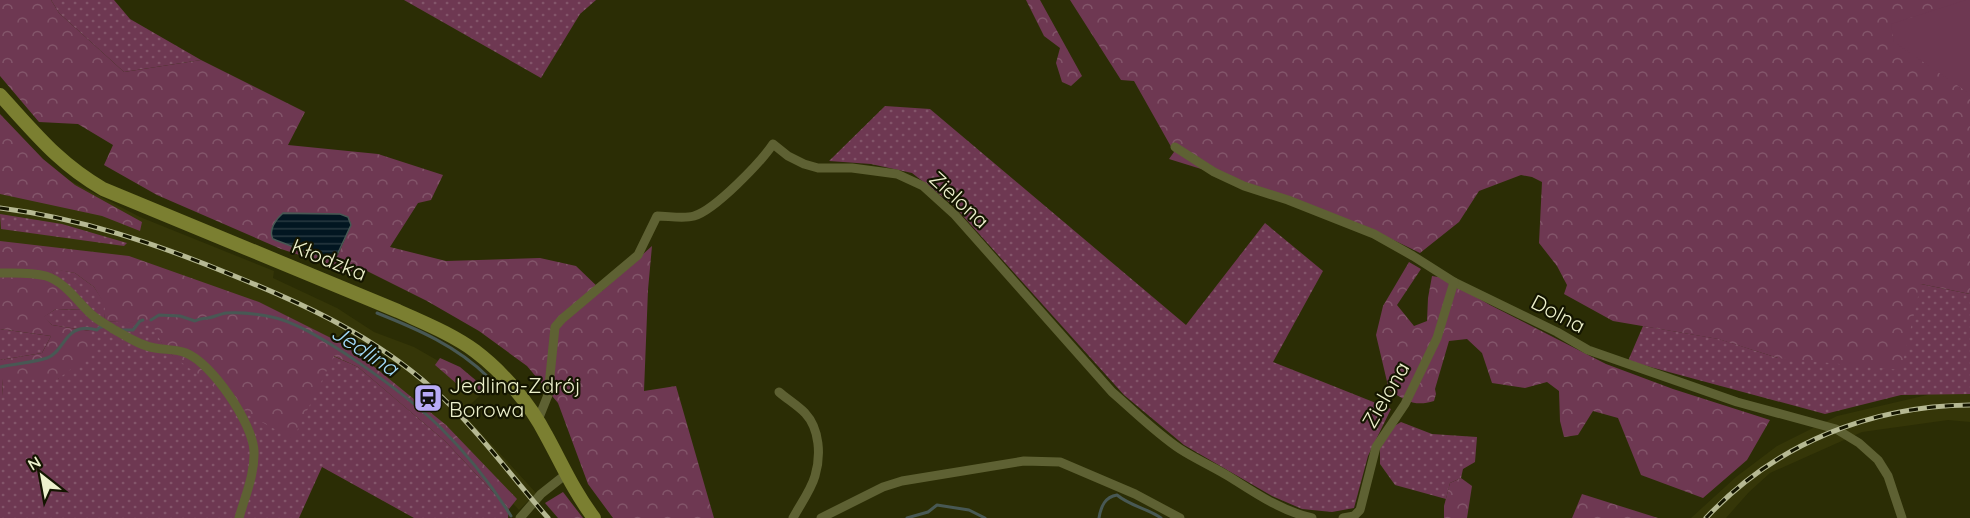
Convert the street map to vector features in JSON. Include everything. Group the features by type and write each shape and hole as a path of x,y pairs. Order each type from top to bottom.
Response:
{"main road":[{"name":"Kłodzka","path":"0,95 58,158 78,174 126,200 398,311 436,328 475,351 511,385 538,420 566,475 594,518"}],"street":[{"name":"Zielona","path":"538,420 548,395 555,327 638,255 657,216 694,216 708,209 753,170 773,144 788,156 818,168 852,168 897,174 923,186 955,215 1112,392 1137,415 1180,448 1231,477 1268,502 1312,518"},
{"name":"Dolna","path":"1175,147 1206,167 1244,186 1288,200 1374,234 1454,282 1557,332 1588,350 1737,402 1836,429 1859,443 1878,460 1888,476 1902,518"},
{"path":"0,273 47,276 74,295 92,315 113,329 144,345 189,354 217,377 243,421 254,449 253,471 239,518"},
{"name":"Zielona","path":"1343,518 1354,516 1360,510 1376,447 1409,405 1437,338 1454,282"},
{"path":"779,392 806,414 818,439 819,456 815,477 793,518"},
{"path":"821,518 883,487 902,481 1024,461 1042,461 1060,462 1136,494 1180,518"},
{"path":"520,518 541,494 566,475"}],"shaded area":[{"path":"0,168 51,171 140,217 274,271 273,278 337,308 374,332 414,347 461,374 484,392 462,412 536,493 519,510 495,485 0,264"},
{"path":"1970,385 1970,422 1948,420 1862,432 1770,473 1726,518 1691,518 1736,477 1777,446 1837,416"}],"green space":[{"path":"0,0 51,0 59,13 124,72 201,60 305,112 288,145 378,154 443,175 431,200 418,203 390,247 446,261 540,258 576,266 602,291 652,246 644,391 676,386 714,518 613,518 588,484 558,403 527,366 479,331 427,301 363,269 352,272 281,249 157,195 104,165 113,145 78,124 39,122 0,76","holes":["277,219 350,221 351,225 338,255 333,258 271,235"]},
{"path":"51,0 114,0 130,19 201,60 124,72 59,13"},
{"path":"404,0 596,0 580,14 541,78"},
{"path":"1026,0 1040,0 1082,76 1071,86 1062,82 1056,63 1060,48 1044,36"},
{"path":"1070,0 1970,0 1970,294 1921,284 1901,370 1778,358 1718,339 1613,321 1564,294 1567,285 1557,266 1539,243 1542,182 1532,177 1521,175 1479,191 1459,222 1420,253 1328,212 1265,189 1169,159 1174,152 1134,81 1121,80"},
{"path":"1970,0 1970,94 1894,42 1891,24"},
{"path":"885,106 930,109 1186,325 1265,223 1323,271 1273,362 1391,409 1368,456 1354,508 1332,512 1302,509 1272,496 1184,445 1124,395 954,206 912,173 871,164 829,161"},
{"path":"0,114 43,159 75,185 142,222 140,231 102,216 0,194"},
{"path":"0,214 62,224 127,243 124,246 1,229"},
{"path":"0,241 129,256 259,302 341,343 367,361 446,425 517,499 509,509 445,441 358,367 334,356 293,439 258,420 165,350 152,324 104,321 105,305 94,287 75,273 51,269 59,283 85,310 56,309 44,317 52,325 90,331 89,355 58,379 3,379 2,397 0,397 0,360 42,353 51,336 0,329"},
{"path":"1409,262 1421,269 1397,305 1414,326 1427,321 1432,276 1444,278 1490,305 1606,364 1673,389 1770,420 1747,460 1703,498 1641,475 1618,418 1593,411 1578,435 1564,437 1560,421 1559,391 1547,382 1525,388 1492,383 1482,353 1467,339 1449,341 1435,389 1434,401 1416,403 1406,400 1389,390 1376,335 1383,306"},
{"path":"50,268 75,273 94,287 106,305 104,321 153,323 165,350 292,438 333,356 358,367 445,441 509,509 508,518 414,518 322,467 299,518 0,518 0,397 2,396 3,379 58,379 90,331 52,325 43,317 56,309 84,310 59,283"},
{"path":"1921,284 1970,294 1970,394 1901,395 1825,414 1628,361 1643,326 1719,339 1778,358"},
{"path":"0,329 51,336 42,353 0,360"},
{"path":"440,358 460,367 485,388 474,392 457,384 435,365"},
{"path":"1401,422 1432,434 1477,437 1475,462 1463,469 1461,478 1450,483 1446,499 1395,485 1380,464 1380,446 1388,430"},
{"path":"1461,478 1472,486 1467,518 1444,518 1444,506 1450,483"},
{"path":"563,492 583,518 558,518 545,503"},
{"path":"1582,494 1658,518 1572,518"}],"water":[{"path":"283,213 340,214 348,217 351,225 337,255 324,256 306,252 273,239 272,228"}],"waterway":[{"name":"Jedlina","path":"151,320 159,315 180,316 195,321 226,313 249,313 272,317 311,333 360,363 440,427 478,470 511,516"},
{"path":"377,313 450,347 488,377"},
{"name":"Jedlina","path":"122,330 133,330 143,320"},
{"name":"Jedlina","path":"0,367 47,358 72,333 86,328 97,330 102,327"},
{"name":"Jedlina","path":"1099,518 1104,503 1117,495 1161,518"},
{"name":"Jedlina","path":"907,518 928,512 937,505 969,510 985,518"}],"railway":[{"path":"0,208 89,225 147,243 259,286 312,310 362,337 410,370 449,404 548,518"},
{"path":"1706,518 1762,469 1826,434 1896,413 1933,407 1970,405"}],"place":[{"name":"Jedlina-Zdrój Borowa","path":"428,398"}]}
